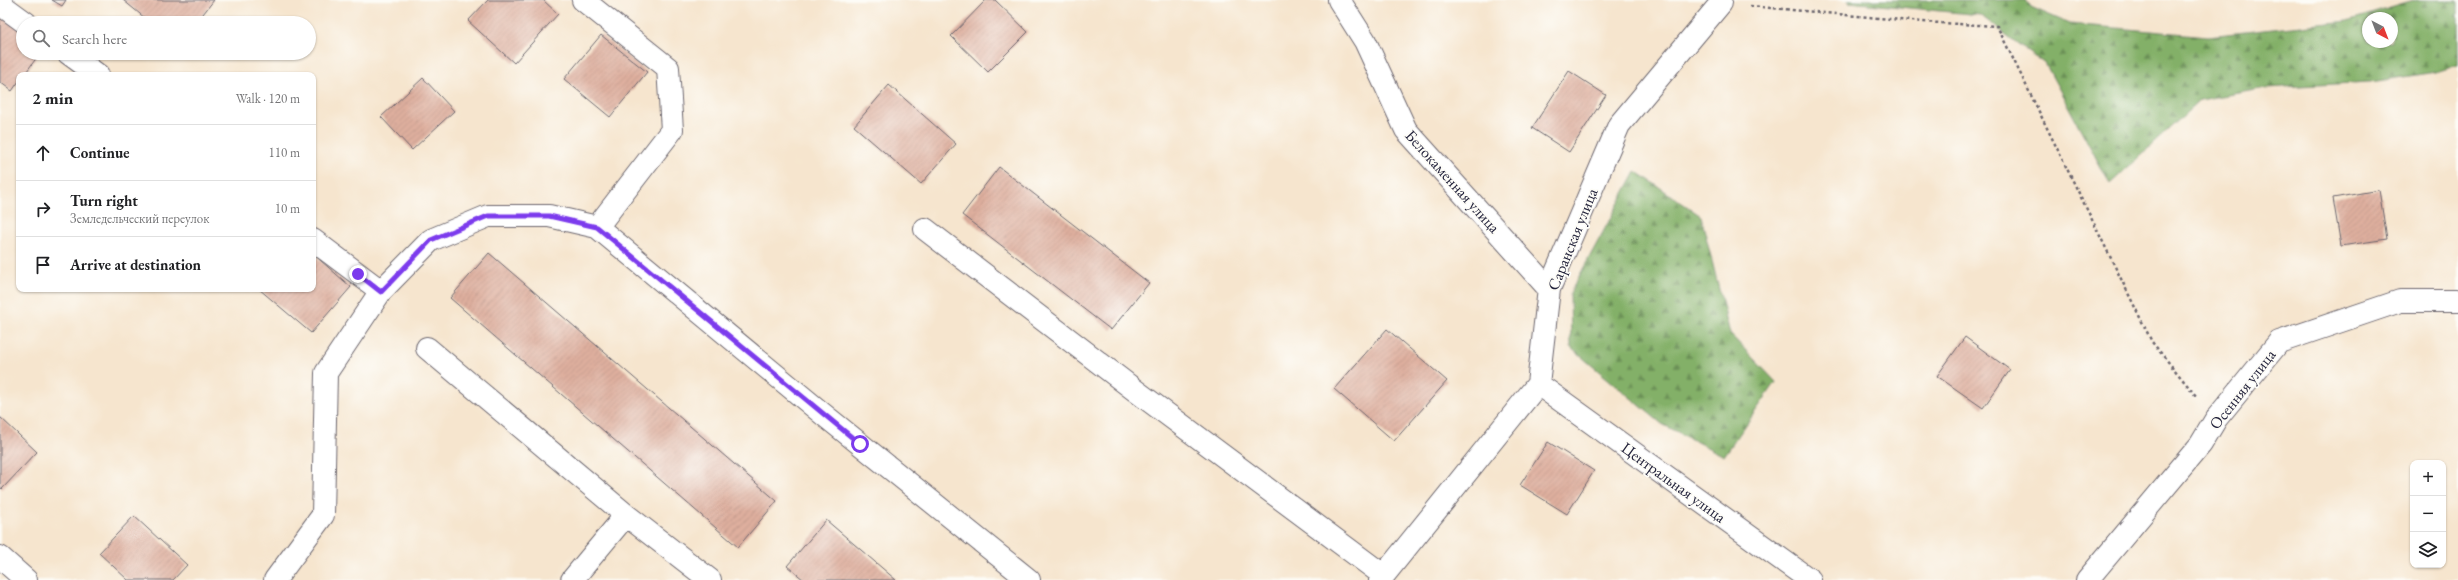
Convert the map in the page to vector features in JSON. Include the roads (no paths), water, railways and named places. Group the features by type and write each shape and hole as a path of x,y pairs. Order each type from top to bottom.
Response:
{"street":[{"path":"583,0 668,68 672,130 597,227"},
{"name":"Белокаменная улица","path":"1339,0 1365,41 1406,130 1549,289"},
{"name":"Саранская улица","path":"1538,384 1549,289 1619,125 1721,3"},
{"path":"0,4 16,16"},
{"path":"78,60 94,72"},
{"path":"275,580 323,515 326,373 381,292 431,240 488,216 549,216 597,227 824,415 1028,580"},
{"path":"926,229 1381,578 1538,384"},
{"path":"316,242 381,292"},
{"name":"Осенняя улица","path":"2087,580 2201,444 2216,419 2279,342 2400,301 2458,301"},
{"path":"427,348 626,515 710,580"},
{"name":"Центральная улица","path":"1538,384 1810,580"},
{"path":"572,580 626,515"},
{"path":"0,557 26,580"}]}
